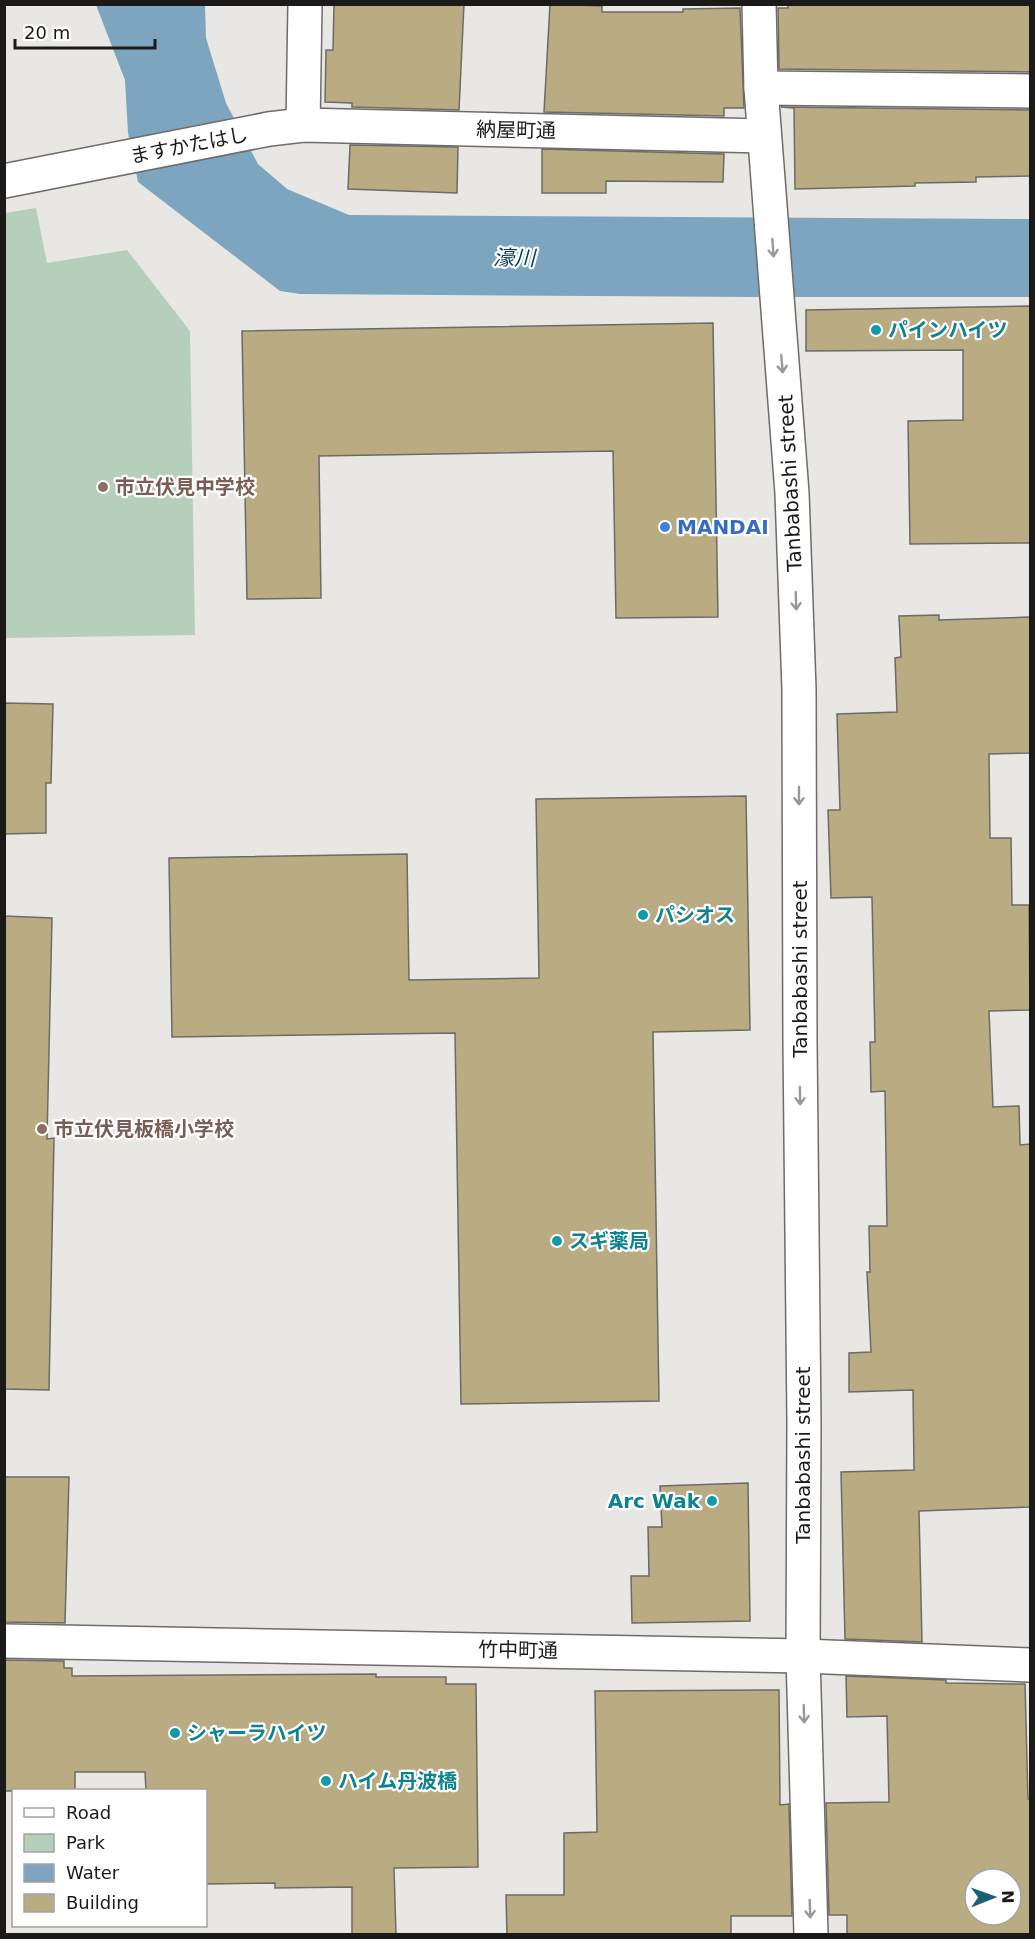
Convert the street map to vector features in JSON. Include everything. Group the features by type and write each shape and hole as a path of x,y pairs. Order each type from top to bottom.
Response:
{"street":[{"path":"303,125 305,4"},
{"name":"Tanbabashi street","path":"759,4 760,88 792,493 799,689 804,1423 803,1656 811,1935"},
{"path":"760,88 1030,91"},
{"name":"納屋町通","path":"269,129 303,125 764,135"},
{"name":"ますかたはし","path":"4,181 269,129"},
{"name":"竹中町通","path":"4,1641 803,1656 1030,1665"}],"green space":[{"name":"市立伏見中学校","path":"36,208 47,263 127,250 190,331 195,635 5,638 5,213"}],"water":[{"name":"濠川","path":"96,5 205,5 206,38 226,103 258,164 287,189 349,215 1030,219 1030,297 300,294 280,291 138,182 128,133 125,80"}],"building":[{"path":"334,4 464,4 459,110 352,107 352,103 325,102 326,50 333,50"},
{"path":"550,4 602,6 602,12 683,12 683,9 740,8 744,108 724,108 724,116 544,112"},
{"path":"788,4 1030,4 1030,72 779,69 778,8 788,8"},
{"path":"781,107 1030,110 1030,176 976,177 976,182 915,183 915,186 795,189 794,108"},
{"path":"350,145 458,147 457,193 348,189"},
{"path":"542,149 724,154 723,182 606,181 606,193 542,193"},
{"path":"1030,306 1030,543 910,544 908,421 963,420 963,350 806,351 806,310"},
{"name":"MANDAI","path":"713,323 718,617 616,618 613,451 319,456 321,598 247,599 242,331"},
{"path":"939,615 939,620 1030,617 1030,753 989,754 990,838 1011,838 1012,905 1029,905 1030,1010 989,1011 993,1107 1019,1106 1020,1145 1030,1144 1030,1507 919,1511 922,1642 845,1639 841,1472 914,1470 913,1390 849,1392 849,1353 871,1352 867,1272 870,1272 869,1226 887,1226 885,1091 871,1092 870,1042 875,1042 872,897 831,898 828,810 840,810 837,714 897,712 895,658 901,657 899,616"},
{"path":"4,703 53,704 51,783 46,783 46,833 4,834"},
{"path":"746,796 750,1030 653,1032 659,1401 461,1404 455,1033 172,1037 169,858 407,854 409,980 539,978 536,799"},
{"path":"4,916 52,918 47,1139 54,1138 49,1390 4,1389"},
{"path":"4,1477 69,1477 65,1623 4,1622"},
{"path":"748,1483 750,1621 632,1623 631,1576 649,1576 648,1527 662,1527 660,1486"},
{"path":"4,1660 64,1661 64,1668 72,1668 72,1676 376,1674 376,1677 446,1677 446,1684 476,1684 478,1867 394,1868 396,1935 352,1935 352,1887 275,1888 275,1883 207,1884 207,1789 146,1789 145,1772 75,1772 75,1789 4,1791"},
{"path":"846,1676 946,1680 946,1683 1025,1684 1028,1799 1030,1799 1030,1935 847,1935 847,1915 829,1915 826,1803 889,1802 887,1716 847,1717"},
{"path":"779,1690 780,1805 789,1804 792,1916 731,1916 731,1935 507,1935 506,1895 564,1895 564,1833 597,1832 595,1691"}],"place":[{"name":"パインハイツ","path":"876,330"},
{"name":"市立伏見中学校","path":"103,487"},
{"name":"MANDAI","path":"665,527"},
{"name":"パシオス","path":"643,915"},
{"name":"市立伏見板橋小学校","path":"42,1129"},
{"name":"スギ薬局","path":"557,1241"},
{"name":"Arc Wak","path":"712,1501"},
{"name":"シャーラハイツ","path":"175,1733"},
{"name":"ハイム丹波橋","path":"326,1781"}]}
